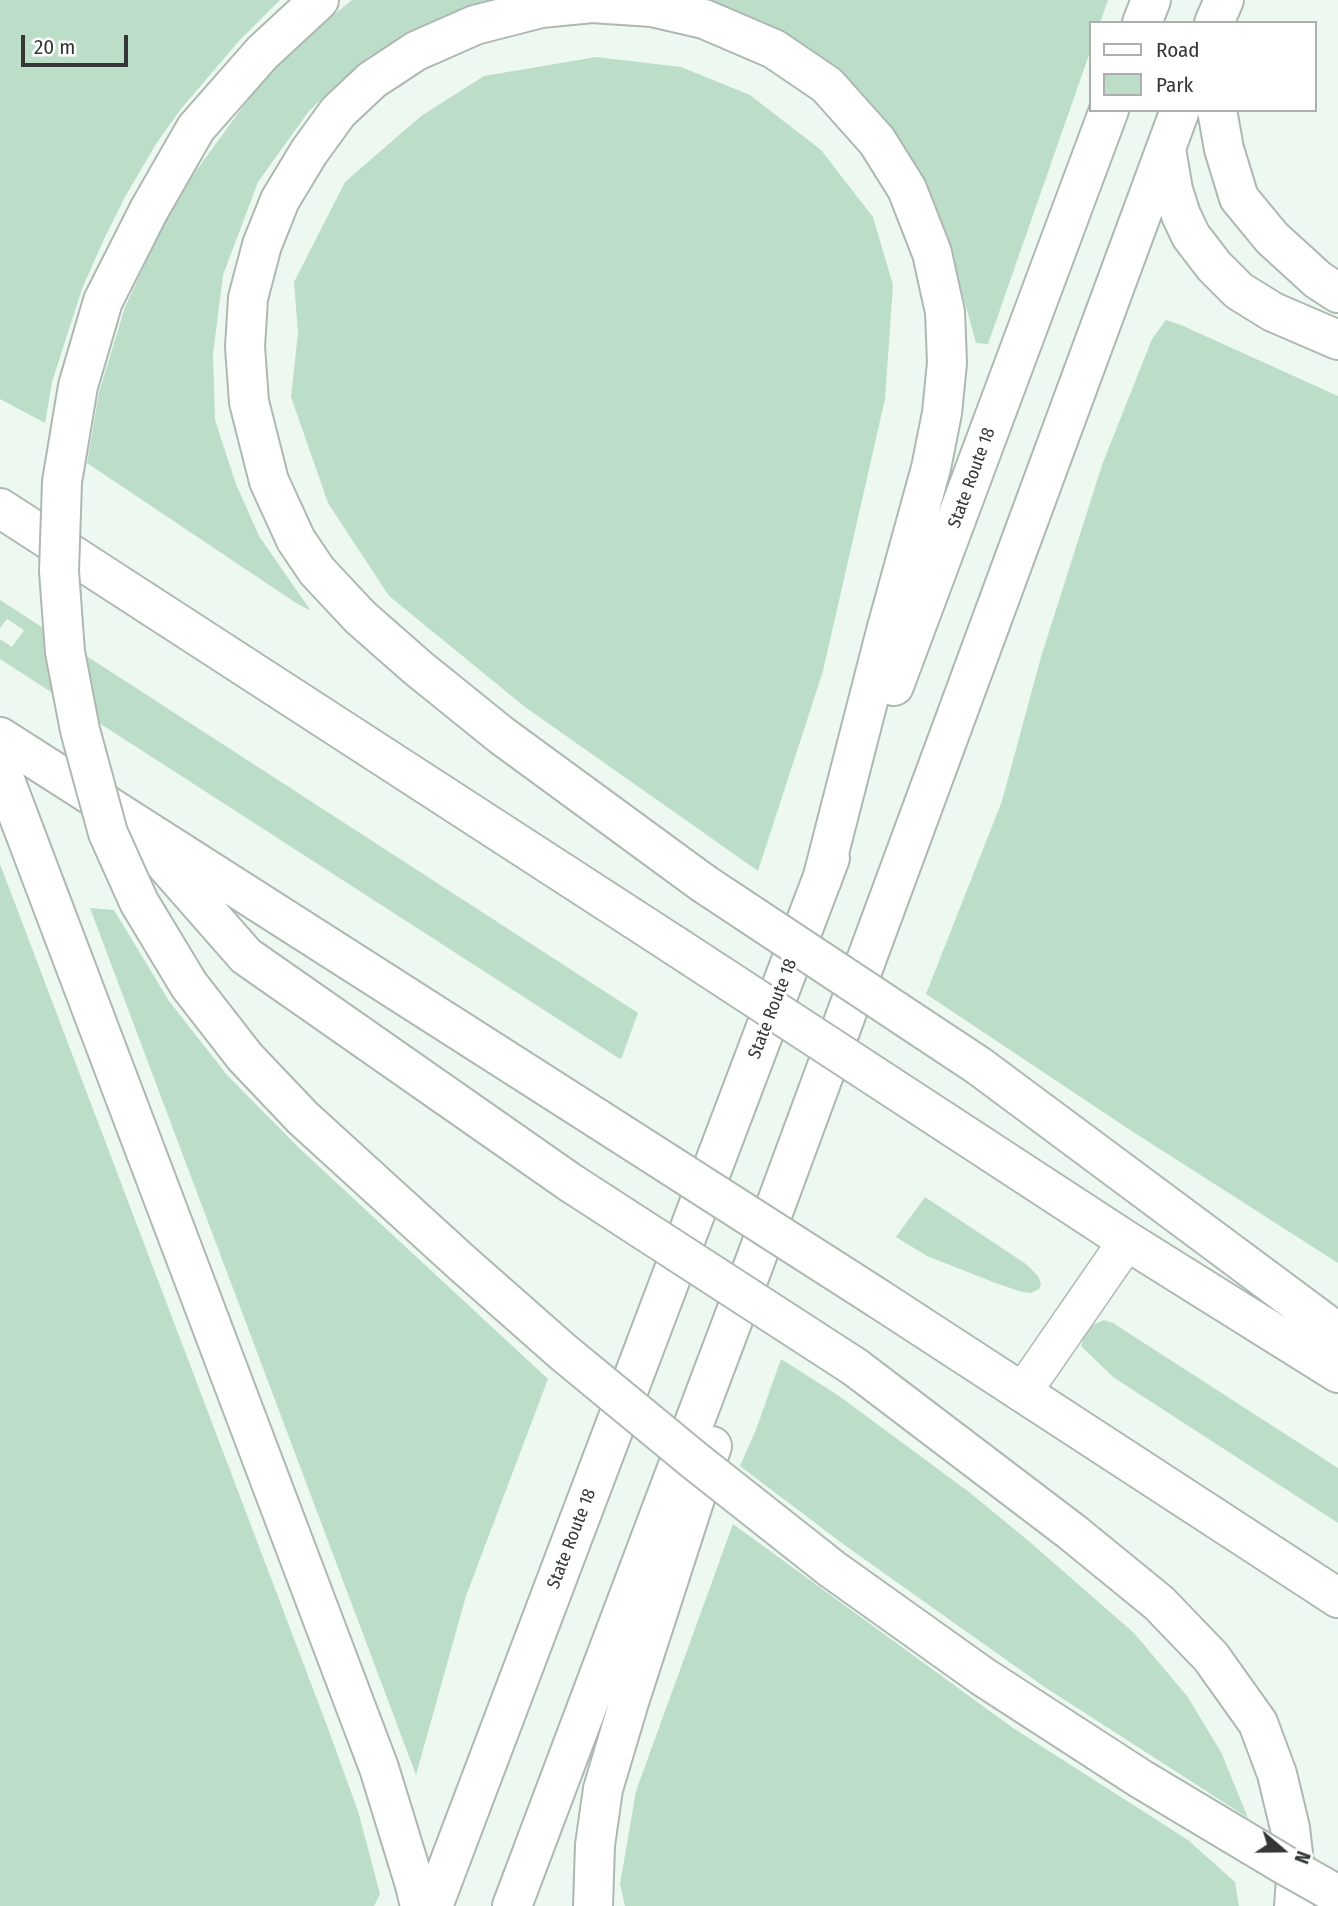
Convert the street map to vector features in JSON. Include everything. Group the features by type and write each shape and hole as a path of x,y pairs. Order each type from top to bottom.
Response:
{"highway":[{"path":"319,0 262,53 196,128 149,210 103,301 78,386 62,482 60,571 65,652 80,730 108,833 139,902 189,985 245,1057 303,1118 563,1352 832,1569 982,1676 1141,1779 1338,1895"},
{"path":"1143,21 1150,0"},
{"path":"1215,21 1224,0"},
{"path":"822,880 931,468 942,414 947,363 945,312 932,253 907,189 877,141 827,85 774,49 704,19 652,7 592,3 541,8 475,25 416,51 372,80 338,113 309,152 280,200 262,245 248,298 246,347 249,402 269,481 296,540 317,571 360,617 501,735 703,883 979,1066 1338,1333"},
{"name":"State Route 18","path":"433,1906 822,880 1108,112"},
{"path":"512,1906 754,1264 1179,112"},
{"path":"1217,112 1224,149 1239,198 1272,239 1318,280 1338,293"},
{"path":"1166,149 1173,190 1181,215 1191,236 1214,266 1239,291 1273,312 1338,340"},
{"path":"0,508 1127,1241 1338,1373"},
{"path":"0,737 598,1119 1338,1598"},
{"path":"0,767 379,1768 420,1906"},
{"path":"124,817 246,956 571,1183 855,1367 1072,1532 1159,1602 1211,1657 1258,1723 1277,1774 1291,1841 1296,1879 1294,1906"},
{"path":"593,1906 595,1845 603,1789 719,1422 754,1264"}],"lane":[{"path":"1022,1392 1127,1241"}],"green space":[{"path":"0,0 280,0 239,41 180,110 156,144 125,197 82,289 52,382 45,423 0,399"},
{"path":"352,0 500,0 458,10 368,57 309,111 258,182 223,275 213,354 215,420 236,484 259,536 311,611 87,463 99,392 125,307 166,219 185,186 247,101 277,66"},
{"path":"696,0 1108,0 1101,21 1090,21 1090,52 988,344 976,343 952,256 919,182"},
{"path":"596,57 681,67 750,95 821,150 873,217 893,285 885,399 823,671 758,871 525,707 389,596 328,503 291,397 298,333 294,282 345,182 421,116 484,76"},
{"path":"1166,320 1338,396 1338,1263 1127,1128 926,994 1002,801 1041,657 1102,465 1152,339"},
{"path":"0,600 638,1013 622,1057 620,1059 0,659 0,639 12,647 24,630 7,619 0,628"},
{"path":"0,864 358,1811 380,1894 374,1906 0,1906"},
{"path":"90,908 114,910 169,1001 227,1075 299,1148 548,1379 466,1596 416,1775"},
{"path":"925,1197 1026,1264 1038,1276 1041,1284 1039,1289 1031,1293 1022,1292 993,1282 927,1256 896,1237"},
{"path":"1104,1320 1113,1323 1338,1468 1338,1523 1113,1377 1081,1346 1086,1331"},
{"path":"781,1359 839,1396 969,1492 1134,1633 1187,1696 1221,1752 1248,1818 1043,1686 843,1544 740,1466"},
{"path":"733,1524 1013,1728 1188,1840 1235,1882 1239,1906 625,1906 620,1884 636,1791"}]}
